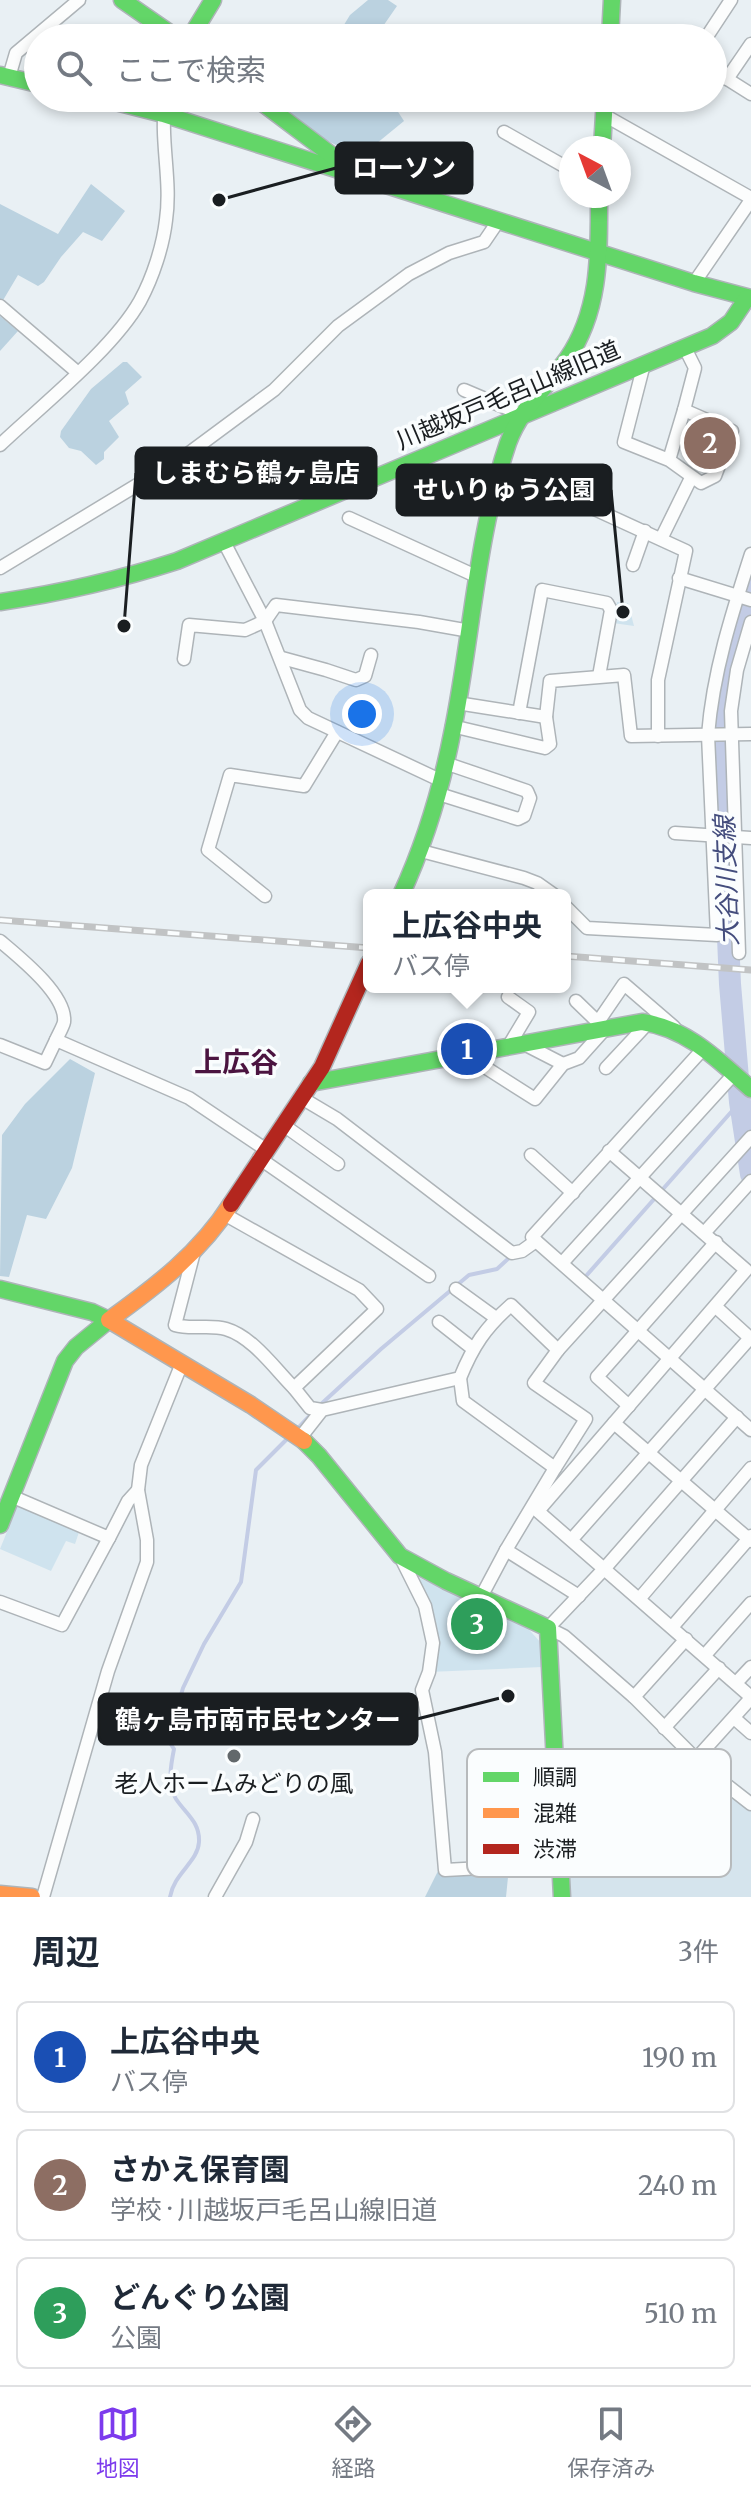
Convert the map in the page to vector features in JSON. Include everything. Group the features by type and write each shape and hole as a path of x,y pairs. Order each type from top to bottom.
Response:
{"street":[{"path":"50,24 79,0"},
{"path":"122,0 157,24"},
{"path":"198,24 213,0"},
{"path":"611,24 612,0"},
{"path":"715,24 731,0"},
{"path":"751,44 727,79 751,94"},
{"path":"5,76 16,53 24,46"},
{"path":"0,445 116,334 140,300 160,250 169,191 165,112"},
{"path":"182,112 358,175 750,300"},
{"path":"275,112 358,175"},
{"path":"603,136 605,112"},
{"path":"614,112 751,199 694,283"},
{"path":"504,132 559,163"},
{"path":"404,889 421,851 440,787 478,577 508,444 523,415 567,359 590,316 598,281 599,208"},
{"path":"0,568 185,456 274,390 338,326 409,274 449,253 484,242 499,220"},
{"name":"川越坂戸毛呂山線旧道","path":"0,602 67,592 121,579 224,542 722,331 750,300"},
{"path":"0,306 77,372"},
{"path":"669,460 695,368 685,348"},
{"path":"644,364 624,442 669,460 701,483 715,476 732,431 684,410"},
{"path":"464,390 523,415"},
{"path":"418,460 423,471 493,506"},
{"path":"661,539 691,478"},
{"path":"499,480 590,507 686,551 658,680 658,736"},
{"path":"349,518 478,577"},
{"path":"633,565 645,531"},
{"path":"224,542 282,658 300,710 308,718 440,787 518,819 524,816 530,798 527,791 445,763"},
{"path":"571,912 587,928 717,935 715,835 708,735 717,676 744,598 751,554"},
{"path":"679,578 744,598"},
{"path":"519,713 542,590 607,603 611,610 599,676"},
{"path":"184,659 189,625 245,630 265,621 276,605 404,619 470,631"},
{"path":"739,953 745,935 733,837 731,735 737,670 751,622"},
{"path":"282,658 356,680 365,676 371,655"},
{"path":"452,726 545,748 550,744 546,717 550,681 624,675 631,736 751,734"},
{"path":"457,703 546,717"},
{"path":"265,896 208,850 230,775 304,786 337,732"},
{"path":"675,833 751,838"},
{"path":"421,851 524,878 546,889"},
{"path":"737,887 751,888"},
{"path":"0,941 24,962 61,1005 64,1022 45,1063 0,1045"},
{"path":"0,1525 65,1361 76,1347 109,1320 162,1282 224,1214 322,1067 363,976"},
{"path":"466,1055 535,1099 563,1064 579,1058 602,1025 624,984 750,1088"},
{"path":"508,997 529,1012 516,1046"},
{"path":"576,1001 602,1025"},
{"path":"311,1083 516,1046 602,1025 649,1022 696,1044"},
{"path":"606,1068 649,1022"},
{"path":"56,1040 189,1098 429,1276"},
{"path":"696,1044 609,1151 532,1237 751,1430"},
{"path":"516,1046 563,1064"},
{"path":"563,1262 734,1074"},
{"path":"300,1097 337,1119 512,1253 522,1251 536,1241"},
{"path":"282,1124 338,1164"},
{"path":"536,1509 555,1468 586,1419 534,1383 558,1350 751,1137"},
{"path":"481,1597 506,1550 536,1509 671,1360 746,1270 609,1151"},
{"path":"531,1155 573,1193"},
{"path":"705,1232 748,1184"},
{"path":"224,1214 359,1290 377,1309 294,1388"},
{"path":"629,1406 597,1377 716,1242"},
{"path":"195,1249 175,1325 225,1328 238,1334 261,1353 310,1408 322,1410 460,1378"},
{"path":"0,1289 92,1312 251,1405 300,1438 319,1456 400,1556 425,1606 433,1643 429,1672 422,1690 435,1752 445,1870 467,1869"},
{"path":"456,1289 496,1318"},
{"path":"555,1468 463,1401 460,1378 472,1348 511,1305 558,1350"},
{"path":"572,1539 750,1338 716,1307"},
{"path":"439,1322 472,1348"},
{"path":"43,1897 108,1671 147,1562 147,1540 138,1490 141,1465 182,1363"},
{"path":"300,1438 322,1410"},
{"path":"554,1749 548,1628 605,1568 737,1417"},
{"path":"614,1423 750,1539 673,1626"},
{"path":"640,1598 751,1468"},
{"path":"0,1602 62,1625 128,1501 138,1490"},
{"path":"11,1496 109,1538"},
{"path":"536,1509 673,1626 751,1698 705,1749"},
{"path":"506,1550 579,1596"},
{"path":"400,1556 564,1636 634,1697 686,1749"},
{"path":"705,1655 751,1603"},
{"path":"634,1697 686,1639"},
{"path":"736,1683 751,1667"},
{"path":"664,1728 719,1668"},
{"path":"734,1718 751,1733"},
{"path":"731,1788 751,1804"},
{"path":"215,1897 246,1842 253,1819"},
{"path":"561,1877 562,1897"},
{"path":"0,1894 32,1897"}],"shaded area":[{"path":"368,0 388,0 397,6 385,24 345,24"},
{"path":"288,112 398,112 404,121 360,157 308,131"},
{"path":"91,184 125,211 102,241 83,232 38,286 18,275 2,302 0,204 58,234"},
{"path":"0,316 18,331 0,351"},
{"path":"123,362 127,362 142,377 125,392 129,404 109,421 119,437 96,465 81,451 69,448 60,437 61,431 91,389"},
{"path":"617,602 628,603 634,626 613,623"},
{"path":"70,1059 95,1073 72,1168 46,1219 27,1215 9,1277 0,1276 2,1135 25,1104"},
{"path":"19,1502 80,1529 75,1544 66,1541 51,1571 0,1549"},
{"path":"415,1576 524,1624 541,1643 542,1667 429,1672 433,1643"},
{"path":"731,1788 751,1804 751,1897 562,1897 561,1877 731,1877"},
{"path":"440,1867 467,1873 467,1877 508,1877 506,1897 425,1897"}],"waterway":[{"name":"大谷川支線","path":"751,590 729,659 719,727 730,984 740,1102 751,1174"},
{"path":"586,1276 740,1102"},
{"path":"319,1406 469,1275 497,1269 509,1258"},
{"path":"297,1429 313,1412"},
{"path":"170,1897 176,1881 195,1856 199,1835 171,1787 174,1749 168,1740 183,1688 204,1644 241,1582 256,1470 291,1435"}],"railway":[{"path":"0,920 363,948"},
{"path":"571,956 751,970"}],"traffic: fast":[{"path":"122,0 157,24"},
{"path":"198,24 213,0"},
{"path":"611,24 612,0"},
{"path":"0,75 24,81"},
{"path":"155,112 694,283 751,298"},
{"path":"275,112 354,172"},
{"path":"603,136 604,112"},
{"path":"404,889 425,836 443,775 497,479 513,431 567,359 586,321 596,280 599,208"},
{"path":"0,602 89,585 177,561 712,336 731,322 747,298"},
{"path":"311,1083 642,1022 658,1025 688,1038 751,1089"},
{"path":"0,1289 92,1312 109,1320 76,1347 65,1361 0,1525"},
{"path":"304,1441 400,1556 548,1628 554,1749"},
{"path":"561,1877 562,1897"}],"traffic: slow":[{"path":"231,1204 191,1254 109,1320 251,1405 304,1441"},
{"path":"0,1894 32,1897"}],"traffic: jam":[{"path":"231,1204 322,1067 363,976"}],"place":[{"name":"ローソン","path":"219,200"},
{"name":"さかえ保育園","path":"710,443"},
{"name":"せいりゅう公園","path":"623,612"},
{"name":"しまむら鶴ヶ島店","path":"124,626"},
{"name":"上広谷中央","path":"467,1049"},
{"name":"どんぐり公園","path":"477,1624"},
{"name":"鶴ヶ島市南市民センター","path":"508,1696"},
{"name":"老人ホームみどりの風","path":"234,1756"}],"district":[{"name":"上広谷","path":"236,1062"}]}
